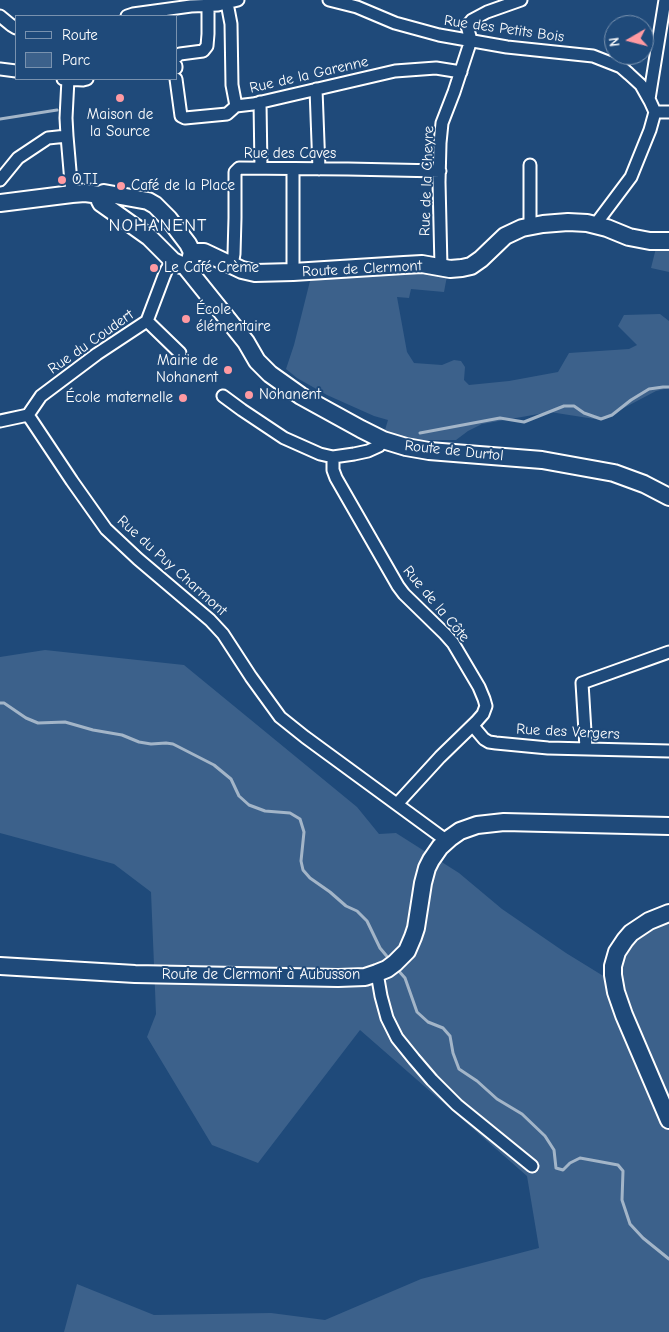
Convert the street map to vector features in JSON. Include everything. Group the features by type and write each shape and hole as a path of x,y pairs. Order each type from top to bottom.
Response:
{"street":[{"name":"Rue des Petits Bois","path":"329,0 363,10 395,23 439,35 507,47 594,56 621,67 641,85 655,112"},
{"name":"Rue de la Cheyre","path":"440,267 440,143 442,123 472,40 467,26 472,20 487,12 521,0"},
{"path":"649,99 665,0"},
{"path":"130,15 182,3 190,6 208,6 232,2"},
{"name":"Rue de la Garenne","path":"232,2 232,85 236,106 395,71 436,68 461,72"},
{"path":"178,56 202,51 207,46 208,6"},
{"path":"0,16 15,27"},
{"path":"0,68 15,71"},
{"path":"66,80 66,118 72,194"},
{"path":"176,80 181,116 185,118 226,114 236,106"},
{"path":"316,89 319,169"},
{"path":"260,102 261,168"},
{"path":"595,225 631,177 650,130 655,112 669,112"},
{"path":"0,180 18,158 48,138 67,136"},
{"path":"530,166 530,226"},
{"name":"Rue des Caves","path":"232,265 234,254 235,172 239,168 440,171"},
{"path":"293,169 293,272"},
{"path":"0,203 72,194 100,195 104,193 148,201 155,205 169,219 188,244 183,260 101,203 100,195"},
{"name":"Route de Clermont","path":"183,260 204,252 242,270 255,273 422,264 450,269 462,268 472,266 505,236 513,232 530,226 568,222 595,225 629,237 650,241 669,241"},
{"name":"Rue du Coudert","path":"28,415 41,396 96,354 147,321 167,269 183,260"},
{"name":"Route de Durtol","path":"183,260 246,342 257,361 270,374 301,396 383,440 429,451 542,460 614,473 644,484 669,497"},
{"path":"147,321 180,353"},
{"path":"223,396 284,438 320,454 332,457 368,451 379,446 383,440"},
{"path":"0,421 28,415"},
{"name":"Rue du Puy Charmont","path":"28,415 72,482 106,529 224,634 251,677 280,717 447,841"},
{"name":"Rue de la Côte","path":"332,457 336,478 398,586 453,643 478,687 486,706 483,714 397,804"},
{"path":"586,748 582,683 669,652"},
{"name":"Rue des Vergers","path":"472,726 484,739 496,743 548,748 669,751"},
{"name":"Route de Clermont à Aubusson","path":"0,966 162,975 359,978 377,974 395,963 410,946 416,928 423,883 428,868 438,850 455,834 472,826 498,822 669,826"},
{"path":"669,913 649,921 631,933 617,952 613,975 616,992 624,1015 669,1120"},
{"path":"377,974 387,1018 397,1038 432,1080 457,1105 532,1166"}],"green space":[{"path":"669,244 669,272 651,268 656,248"},
{"path":"396,271 447,276 444,292 411,289 409,298 397,297 407,352 414,363 442,365 454,360 461,361 465,367 464,380 469,385 509,381 558,372 569,353 629,349 637,345 618,326 624,315 660,314 669,321 669,388 656,391 601,420 550,412 482,424 456,440 415,440 385,430 388,420 374,416 327,395 297,378 286,369 311,277"},
{"path":"45,650 184,665 357,807 379,834 396,833 459,873 502,909 605,977 620,945 669,914 669,1332 64,1332 77,1284 154,1315 271,1313 325,1320 421,1279 539,1248 527,1176 360,1030 258,1163 212,1145 147,1037 156,1014 151,892 114,864 0,833 0,657"}],"waterway":[{"path":"0,119 57,110"},
{"path":"420,433 500,418 524,422 564,406 574,406 584,413 601,419 612,415 649,389 669,387"},
{"path":"0,703 4,703 26,718 38,723 65,722 93,730 122,735 139,742 173,744 214,765 231,779 239,796 249,805 265,811 290,813 300,819 304,832 301,861 303,870 310,878 346,906 357,911 367,921 380,948 390,960"},
{"path":"397,969 405,978 417,1012 428,1022 443,1028 450,1036 453,1053 459,1069 477,1081 497,1099 522,1114 545,1136 554,1150 556,1168 563,1170 570,1163 580,1158 618,1165 623,1171 622,1200 630,1224 643,1238 669,1259"}],"place":[{"name":"Maison de la Source","path":"120,98"},
{"name":"O.T.I","path":"62,180"},
{"name":"Café de la Place","path":"121,186"},
{"name":"Le Café Crème","path":"154,268"},
{"name":"École élémentaire","path":"186,319"},
{"name":"Mairie de Nohanent","path":"228,370"},
{"name":"Nohanent","path":"249,395"},
{"name":"École maternelle","path":"183,398"}],"district":[{"name":"NOHANENT","path":"158,226"}]}
